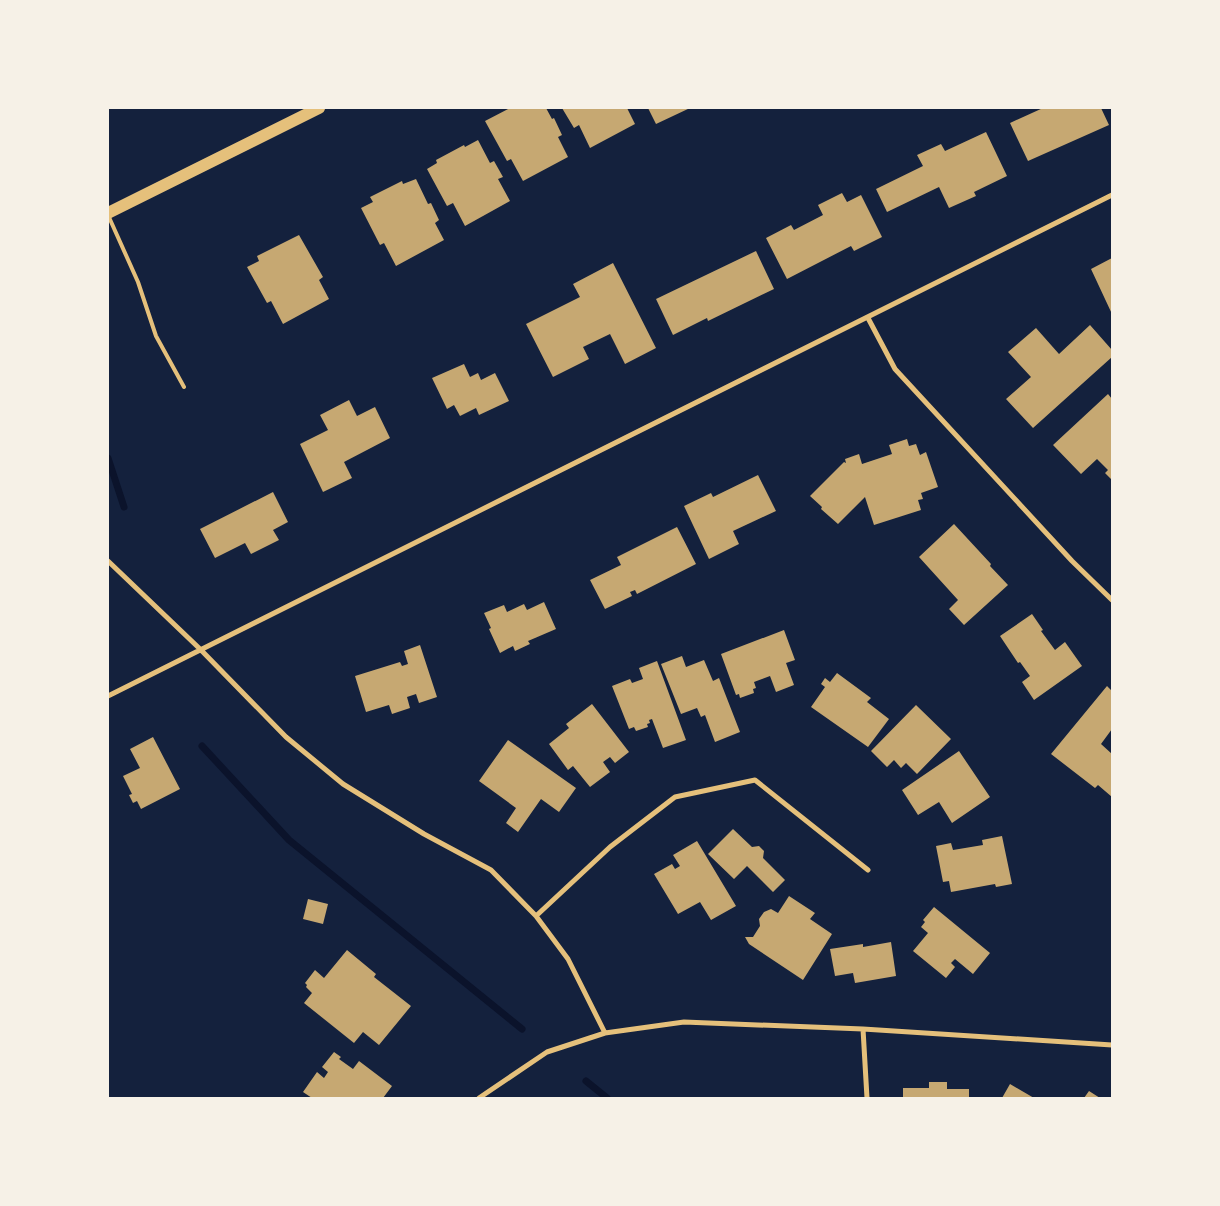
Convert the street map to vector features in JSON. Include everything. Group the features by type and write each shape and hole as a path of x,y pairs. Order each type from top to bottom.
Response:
{"main road":[{"path":"108,214 319,108"}],"street":[{"path":"108,696 1112,195"},
{"path":"868,318 895,369 1072,561 1112,600"},
{"path":"108,561 200,649 286,737 343,784 424,834 491,870 536,916 568,958 604,1033"},
{"path":"536,916 610,847 675,797 755,780 868,870"},
{"path":"479,1098 547,1052 604,1033 684,1022 863,1029 1112,1045"},
{"path":"863,1029 867,1098"}],"lane":[{"path":"108,214 138,282 156,336 184,387"}],"building":[{"path":"510,108 546,108 552,119 554,118 562,135 558,137 568,157 523,181 511,159 507,161 485,121"},
{"path":"562,108 627,108 635,124 590,148 579,125 574,128"},
{"path":"648,108 690,108 656,124"},
{"path":"1043,108 1101,108 1109,125 1028,161 1010,123"},
{"path":"986,132 1007,176 974,192 976,196 949,208 939,187 887,212 876,189 923,166 917,155 941,144 945,151"},
{"path":"478,140 490,163 494,161 503,177 498,179 510,201 465,226 453,203 447,206 427,169 437,163 436,160 464,145 465,147"},
{"path":"416,179 428,204 431,203 439,220 435,223 444,240 396,266 384,243 380,245 361,208 373,202 370,197 402,181 403,184"},
{"path":"842,193 847,202 861,195 882,237 854,251 851,246 787,279 766,238 791,225 794,230 823,215 818,205"},
{"path":"299,235 323,277 319,280 329,299 283,324 271,301 267,303 247,267 259,261 257,256"},
{"path":"756,251 774,289 708,321 707,318 673,335 656,299"},
{"path":"1112,258 1112,314 1091,269"},
{"path":"613,263 656,348 625,364 610,334 583,347 589,359 553,377 526,324 580,297 573,284"},
{"path":"1090,325 1112,350 1112,357 1033,428 1006,399 1031,377 1008,352 1036,328 1059,354"},
{"path":"464,364 470,377 478,373 481,380 495,373 509,401 479,415 476,408 460,416 454,405 447,409 432,378"},
{"path":"1108,394 1112,399 1112,480 1105,473 1108,470 1097,459 1081,474 1053,445"},
{"path":"349,400 357,416 375,407 390,438 344,462 352,478 323,492 300,444 328,430 320,415"},
{"path":"907,439 909,446 916,444 920,455 926,452 938,487 921,493 923,499 918,500 921,510 874,525 865,497 838,524 810,496 844,462 846,463 845,459 859,454 862,464 892,454 889,445"},
{"path":"758,475 776,511 733,531 739,544 709,559 684,506 711,493 713,497"},
{"path":"273,492 288,522 273,530 279,540 251,554 245,543 215,558 200,529"},
{"path":"954,524 1008,585 964,625 949,609 958,600 919,557"},
{"path":"677,527 696,564 637,594 635,590 630,592 632,596 605,609 590,580 621,565 617,557"},
{"path":"544,602 556,629 528,641 530,644 515,651 513,646 500,653 484,613 504,605 507,612 524,604 527,610"},
{"path":"1032,614 1043,630 1041,631 1055,650 1065,642 1082,666 1034,700 1022,682 1030,676 1020,662 1018,663 1000,636"},
{"path":"784,630 795,660 786,663 794,685 776,692 770,676 754,682 756,688 753,689 754,693 740,698 739,694 736,695 721,654"},
{"path":"420,645 437,697 419,703 416,694 407,697 410,708 392,714 389,705 366,712 355,676 400,662 402,666 408,664 404,651"},
{"path":"682,656 686,667 704,660 713,681 719,678 740,732 715,742 705,715 701,717 697,708 681,714 661,664"},
{"path":"657,661 686,740 663,748 652,719 647,724 648,727 636,731 634,727 629,729 612,686 630,679 632,683 643,679 639,668"},
{"path":"837,673 871,698 867,702 889,719 868,747 811,707 825,687 821,684 825,678 830,682"},
{"path":"1107,686 1112,691 1112,729 1101,744 1112,754 1112,797 1098,785 1095,788 1051,754"},
{"path":"592,704 629,752 615,763 610,757 603,762 610,772 590,787 573,766 568,770 549,744 569,728 566,724"},
{"path":"916,705 951,739 917,774 906,763 901,768 894,760 887,767 871,751"},
{"path":"153,737 180,789 141,809 137,801 133,803 129,795 132,794 123,776 140,768 130,749"},
{"path":"508,740 576,788 559,812 541,799 518,832 506,823 516,808 479,781"},
{"path":"959,751 990,797 952,823 939,802 918,815 902,790"},
{"path":"733,829 752,847 759,846 764,851 763,858 785,880 773,892 747,866 734,879 708,854"},
{"path":"1002,836 1012,884 996,887 995,884 951,892 949,881 943,882 936,846 951,843 953,850 983,845 982,840"},
{"path":"697,841 736,906 711,920 700,902 678,914 654,874 672,864 675,869 680,866 673,855"},
{"path":"789,896 815,913 810,919 832,934 803,980 749,944 745,937 753,937 760,926 759,919 764,912 771,909 778,913"},
{"path":"308,899 328,904 323,924 303,919"},
{"path":"934,907 990,953 973,974 955,959 951,963 955,967 946,978 913,951 928,933 921,927 925,922 923,920"},
{"path":"891,942 896,976 855,983 853,973 835,976 830,949 863,944 863,947"},
{"path":"347,950 376,974 374,977 411,1006 379,1045 363,1032 354,1043 304,1003 312,993 305,983 315,970 324,978"},
{"path":"334,1052 341,1057 339,1059 353,1069 359,1061 392,1086 383,1098 312,1098 303,1092 317,1072 324,1078 328,1072 322,1067"},
{"path":"929,1082 947,1082 947,1089 969,1089 969,1098 903,1098 903,1088 929,1088"},
{"path":"1010,1084 1034,1098 1002,1098"},
{"path":"1089,1091 1100,1098 1084,1098"}],"waterway":[{"path":"108,458 124,507"},
{"path":"202,746 289,840 522,1029"},
{"path":"586,1081 607,1098"}]}
